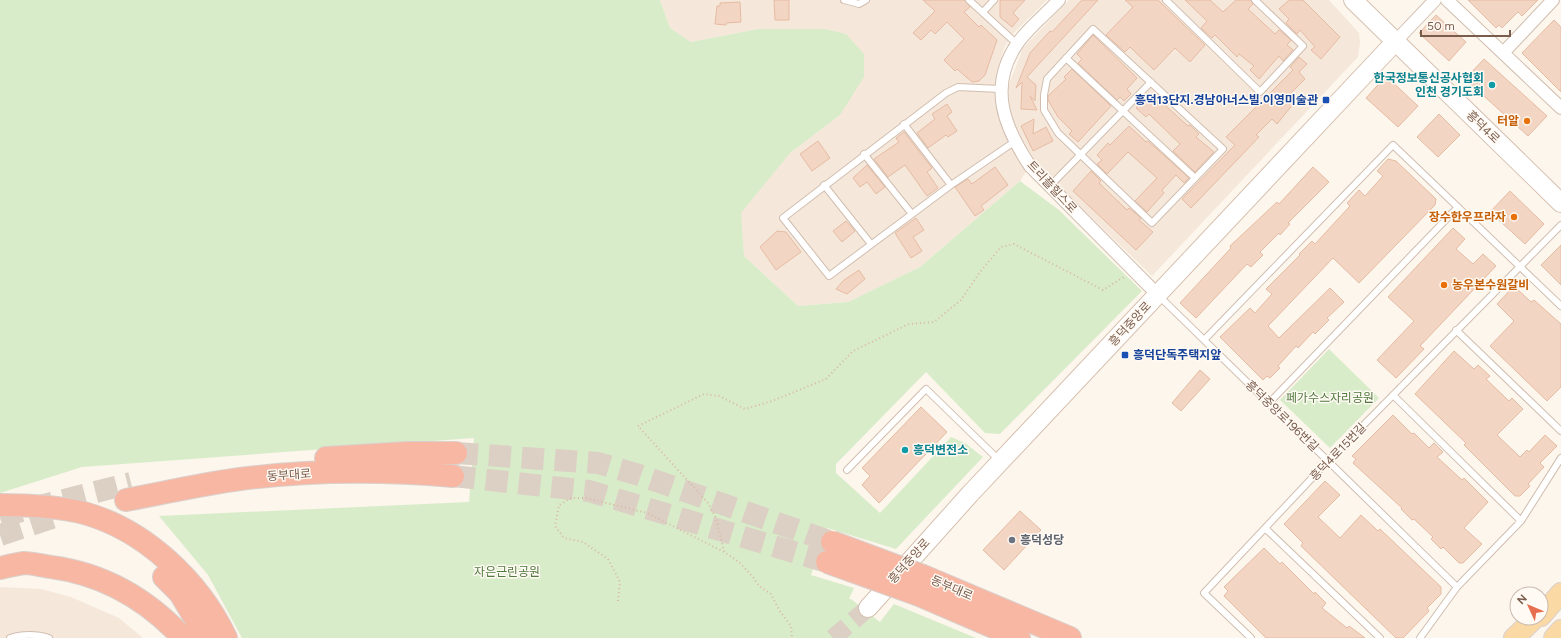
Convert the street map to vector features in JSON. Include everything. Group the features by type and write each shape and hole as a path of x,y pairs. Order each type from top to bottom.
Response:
{"highway":[{"name":"동부대로","path":"453,476 403,471 294,474 128,492 257,465 331,458 456,453"},
{"path":"0,505 33,505 83,513 105,520 124,530 154,549 177,570 199,594 220,624 226,638"},
{"path":"0,512 67,520 101,532 133,550 159,571 180,593 207,638"},
{"name":"동부대로","path":"829,552 1070,638"},
{"path":"0,569 25,563 87,574 109,583 148,605 183,638"},
{"path":"0,569 64,580 89,587 117,600 144,619 166,638"},
{"name":"동부대로","path":"921,586 1019,638"}],"main road":[{"path":"1514,638 1527,626"},
{"path":"1523,638 1533,626"},
{"path":"1554,638 1561,630"}],"street":[{"name":"트리플힐스로","path":"1059,0 1017,44 1007,64 1000,89 1004,117 1014,142 1030,166 1049,187 1158,295"},
{"name":"흥덕4로","path":"1353,0 1561,203"},
{"path":"1395,42 1435,0"},
{"path":"1447,0 1561,108"},
{"path":"1503,53 1553,0"},
{"name":"흥덕중앙로","path":"868,608 1000,461 1395,42"}],"lane":[{"path":"844,0 858,4 866,0"},
{"path":"969,0 1017,44"},
{"path":"983,12 994,0"},
{"path":"1166,0 1260,92 1303,46 1255,0"},
{"path":"1093,29 1223,149 1152,223 1058,133 1044,110 1044,95 1047,79 1066,58 1093,29"},
{"path":"1066,58 1195,178"},
{"path":"1049,187 1151,82"},
{"path":"1000,89 958,87 946,93 864,154 783,218 829,276 912,214 1014,142"},
{"path":"904,124 951,186"},
{"path":"1204,340 1393,145 1561,306"},
{"path":"864,154 912,214"},
{"path":"824,185 872,244"},
{"path":"1269,403 1458,207"},
{"name":"흥덕4로15번길","path":"1250,638 1204,593 1328,461 1561,225"},
{"name":"흥덕중앙로196번길","path":"1158,295 1457,587"},
{"path":"1456,330 1561,431"},
{"path":"847,470 926,389 1000,461"},
{"path":"1393,395 1521,520"},
{"path":"1420,638 1457,587 1521,520 1561,458"},
{"path":"1265,528 1380,638"},
{"path":"10,638 19,635 42,635 50,638"}],"path":[{"path":"724,552 716,518 708,503 638,426 704,394 719,396 745,409 772,401 826,379 853,351 909,324 934,322 961,300 980,272 1002,247 1014,244 1103,290 1115,284 1133,270"},
{"path":"618,601 620,582 608,559 583,542 564,538 555,526 559,505 572,498 592,499 647,513 724,552 739,562 759,586 771,594 779,610 790,626 792,638"}],"shaded area":[{"path":"660,0 1047,0 1014,33 1005,46 996,73 1003,80 1000,89 1030,166 1020,181 920,267 848,302 798,306 744,256 740,212 790,153 840,115 758,29 691,42 670,28"},
{"path":"1069,0 1329,0 1359,33 1360,42 1358,57 1152,276 1034,162 1020,138 1011,116 1008,87 1023,48"},
{"path":"0,587 41,589 71,597 119,618 143,638 0,638"}],"green space":[{"name":"자은근린공원","path":"0,0 660,0 670,28 691,42 758,29 825,29 846,34 864,54 864,77 840,115 790,153 741,213 744,256 798,306 848,302 920,267 1020,181 1059,210 1142,291 1000,434 985,433 926,372 836,464 836,473 880,513 951,437 965,443 983,457 896,549 827,528 811,575 854,588 849,599 880,622 894,604 976,638 242,638 208,575 159,516 469,502 474,438 82,467 0,493"},
{"name":"페가수스자리공원","path":"1329,349 1379,398 1330,448 1280,400"}],"building":[{"path":"774,0 789,0 789,20 775,20"},
{"path":"923,0 965,0 970,7 964,12 979,27 981,25 997,40 985,75 979,81 972,82 957,69 955,71 944,60 964,39 947,22 935,34 931,30 921,40 913,33 935,11"},
{"path":"1000,0 1025,0 1013,13 1019,19 1012,27 1000,17"},
{"path":"1082,0 1098,0 1027,77 1036,85 1035,101 1030,96 1037,110 1021,109 1022,82 1016,88 1030,53"},
{"path":"1125,0 1158,0 1205,45 1190,62 1175,48 1154,70 1130,47 1125,52 1106,35 1133,7"},
{"path":"1185,0 1210,0 1223,12 1236,0 1251,0 1253,4 1248,9 1275,34 1279,30 1291,40 1287,45 1293,50 1283,61 1279,56 1259,79 1250,70 1254,66 1239,54 1237,57 1215,35 1212,38 1201,28 1207,21"},
{"path":"1289,0 1303,0 1340,37 1321,59 1311,50 1315,47 1300,30 1297,34 1286,23 1289,19 1279,9"},
{"path":"1468,0 1538,0 1522,16 1518,12 1502,28 1499,25 1496,28"},
{"path":"740,2 741,22 726,23 726,25 715,24 717,6 720,6 720,3"},
{"path":"1436,15 1466,42 1449,61 1419,33"},
{"path":"1554,20 1561,27 1561,92 1522,53"},
{"path":"1093,35 1137,78 1127,89 1131,94 1124,101 1120,97 1117,100 1078,63 1082,59 1077,54"},
{"path":"1299,57 1307,64 1299,72 1305,79 1287,97 1294,103 1277,124 1272,119 1256,135 1259,137 1191,208 1182,199 1235,145 1226,137 1293,70 1290,67"},
{"path":"1484,59 1547,116 1528,136 1465,79"},
{"path":"1072,69 1111,106 1078,142 1069,134 1072,131 1058,117 1048,100 1048,96 1066,79 1064,77"},
{"path":"1386,76 1418,106 1398,127 1366,98"},
{"path":"1148,95 1155,96 1188,126 1190,125 1199,134 1196,137 1214,152 1195,172 1173,151 1180,144 1149,114 1146,117 1136,108"},
{"path":"947,104 952,112 947,116 957,131 948,137 946,135 928,148 917,133 935,119 932,114"},
{"path":"1439,114 1460,135 1438,157 1417,137"},
{"path":"1034,119 1033,134 1046,127 1053,141 1033,151 1021,126"},
{"path":"1129,126 1189,178 1184,183 1176,175 1162,190 1164,193 1147,212 1135,201 1157,178 1128,152 1107,174 1097,164 1102,160 1097,155 1108,143 1110,145"},
{"path":"904,132 932,168 927,172 938,188 927,196 905,165 888,177 874,159 899,142 896,138"},
{"path":"818,141 830,158 812,171 800,154"},
{"path":"1388,159 1396,161 1436,199 1435,205 1359,283 1333,258 1268,326 1279,338 1330,288 1344,302 1327,318 1329,320 1315,334 1313,332 1298,348 1296,346 1278,366 1280,368 1270,378 1267,376 1263,380 1220,337 1250,308 1255,313 1272,294 1266,289 1312,241 1315,244 1350,206 1347,203 1359,190 1365,196 1383,176 1377,171"},
{"path":"867,165 885,187 876,194 867,182 860,187 853,178"},
{"path":"995,167 1008,185 981,206 984,210 975,216 955,187 968,179 972,184"},
{"path":"1313,167 1329,182 1288,223 1290,224 1280,235 1279,233 1260,252 1263,255 1251,267 1247,264 1196,318 1180,303 1231,248 1230,246 1277,202 1279,204"},
{"path":"1091,171 1101,181 1099,183 1127,210 1129,208 1141,218 1139,220 1153,232 1136,250 1073,191"},
{"path":"1510,191 1544,224 1525,244 1490,212"},
{"path":"916,218 924,230 913,237 922,251 911,258 895,233"},
{"path":"846,221 855,231 842,242 833,231"},
{"path":"1453,228 1465,239 1456,249 1473,264 1483,254 1496,266 1420,346 1424,349 1396,378 1377,360 1414,321 1388,297"},
{"path":"777,231 786,232 801,252 776,270 760,247"},
{"path":"1561,245 1561,285 1541,265"},
{"path":"859,270 865,279 847,294 836,289 844,280"},
{"path":"1514,286 1531,302 1534,300 1561,324 1561,387 1547,401 1490,346 1514,321 1497,304"},
{"path":"1454,351 1474,369 1478,365 1490,376 1486,379 1509,401 1512,398 1523,409 1497,435 1520,457 1527,450 1529,452 1545,435 1557,446 1540,463 1544,467 1528,484 1530,486 1520,496 1515,496 1464,445 1466,443 1415,394"},
{"path":"1200,370 1210,379 1181,411 1172,403"},
{"name":"흥덕변전소","path":"921,407 947,432 879,503 862,485 870,476 862,468"},
{"path":"1393,415 1429,448 1434,443 1443,452 1437,457 1462,480 1464,478 1488,502 1464,528 1482,544 1463,563 1459,563 1443,547 1441,549 1431,539 1433,537 1414,519 1412,520 1401,509 1402,508 1353,463 1356,459 1352,456"},
{"path":"1325,481 1340,495 1318,517 1340,538 1361,515 1378,531 1380,529 1441,587 1441,594 1427,608 1429,611 1403,638 1396,638 1301,546 1303,543 1284,524"},
{"name":"흥덕성당","path":"1020,511 1041,530 1004,570 983,550"},
{"path":"1264,548 1280,564 1282,562 1314,594 1315,592 1326,603 1322,608 1347,628 1349,626 1365,638 1266,638 1224,596 1228,591 1224,587"}],"tunnel":[{"path":"456,453 598,463 639,475 832,542"},
{"path":"453,476 589,491 827,562"},
{"path":"0,518 24,510 131,483"},
{"path":"0,535 61,515"},
{"path":"833,638 868,608"}],"place":[{"name":"한국정보통신공사협회 인천 경기도회","path":"1492,85"},
{"name":"흥덕13단지.경남아너스빌.이영미술관","path":"1326,100"},
{"name":"터알","path":"1527,121"},
{"name":"장수한우프라자","path":"1514,217"},
{"name":"농우본수원갈비","path":"1444,285"},
{"name":"흥덕단독주택지앞","path":"1125,355"},
{"name":"흥덕변전소","path":"905,450"},
{"name":"흥덕성당","path":"1012,540"}]}
